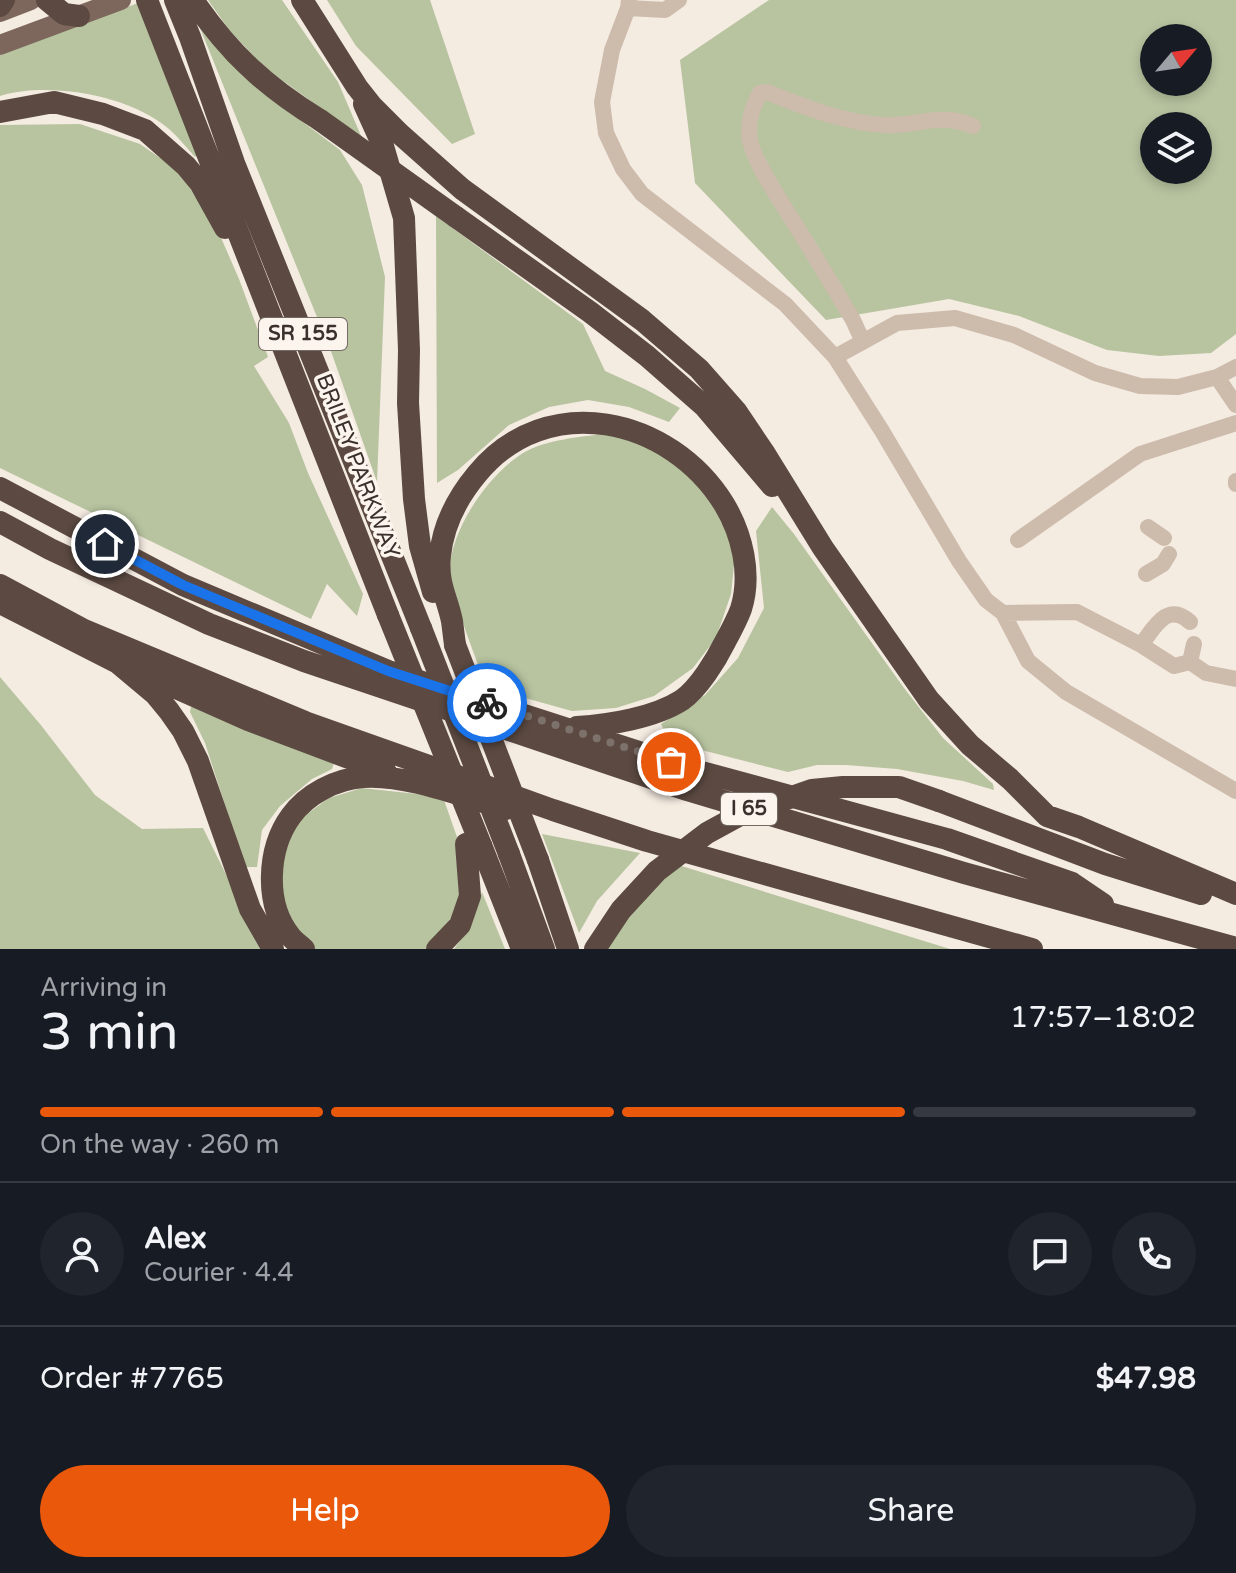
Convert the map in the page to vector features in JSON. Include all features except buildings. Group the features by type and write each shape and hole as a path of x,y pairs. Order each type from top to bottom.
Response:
{"highway":[{"path":"0,6 4,0"},
{"path":"47,0 64,14 79,16"},
{"name":"BRILEY PARKWAY","path":"147,0 440,745 474,845"},
{"name":"BRILEY PARKWAY","path":"175,0 234,163 421,628 544,949"},
{"path":"193,0 211,27 257,76 590,312 647,356 704,406 823,548"},
{"path":"303,1 357,87 383,146 404,218 408,403 420,546 438,607 538,860 568,949"},
{"path":"357,87 400,134 462,189 642,320 699,369 736,411 823,548 929,700 970,745 1047,816 1236,894"},
{"path":"0,112 54,102 103,114 145,130 186,166 200,183 271,315"},
{"path":"455,645 452,619 441,587 443,537 465,489 486,463 529,435 557,425 601,422 660,443 695,467 714,488 729,512 740,534 744,561 741,607 720,653 703,678 683,699 655,712 631,719 576,727 534,718"},
{"path":"0,488 183,585 388,671 698,771 947,839 1072,883 1117,914"},
{"name":"I 65","path":"0,522 209,624 304,661 687,790 1236,948"},
{"path":"0,585 84,630 305,722 553,810 647,841 1032,949"},
{"path":"0,603 107,657 248,720 433,788"},
{"path":"107,657 135,675 155,694 183,731 198,761 250,909 273,949"},
{"path":"304,949 290,936 274,905 271,870 277,845 290,817 310,797 335,782 363,777 393,778 558,824 647,841"},
{"path":"595,949 621,910 657,871 707,833 740,815 812,790 843,787 899,787 1105,864 1236,905"},
{"path":"437,949 460,925 470,896 474,845"},
{"path":"474,845 522,949"}],"main road":[{"path":"0,12 31,0"},
{"path":"0,45 121,0"}],"lane":[{"path":"679,0 665,10 628,4 612,50 602,102 606,133 623,169 642,194 785,304 835,357 959,561 986,600 1003,613 1028,661 1066,692 1236,791"},
{"path":"863,342 758,160 750,142 749,124 753,104 760,93 767,92 824,113 861,122 888,125 941,119 973,126"},
{"path":"835,357 897,323 955,318 1014,335 1095,373 1140,386 1178,387 1217,377 1236,367"},
{"path":"1217,377 1236,405"},
{"path":"1018,540 1140,454 1236,423"},
{"path":"1146,574 1163,564 1166,546 1148,527"},
{"path":"1003,613 1077,612 1174,666 1190,662 1206,673 1236,679"},
{"path":"1141,645 1164,617 1183,615 1190,622"},
{"path":"1190,662 1194,644"}],"green space":[{"path":"208,0 282,0 338,82 362,138 264,67 230,31"},
{"path":"327,0 430,0 475,134 452,144 356,46"},
{"path":"769,0 1236,0 1236,334 1211,353 1159,356 1107,350 1019,316 949,299 826,320 695,183 680,60"},
{"path":"138,3 199,154 195,157 153,117 111,100 88,94 41,90 0,96 0,55"},
{"path":"202,26 242,76 340,150 362,185 385,277 377,482 332,354 200,28"},
{"path":"80,124 140,144 179,171 219,233 268,357 254,366 289,423 308,473 363,594 357,616 327,584 311,619 0,468 0,125"},
{"path":"436,216 583,324 605,371 680,408 669,422 629,407 588,400 549,407 509,425 458,470 437,483"},
{"path":"607,434 640,439 683,465 726,521 735,556 731,594 716,638 693,668 654,696 616,708 572,711 486,687 450,579 455,542 463,524 496,475 523,453 575,437"},
{"path":"772,507 943,738 993,784 994,790 897,769 817,765 788,772 670,742 661,724 705,695 738,658 764,608 756,531"},
{"path":"0,677 95,795 142,829 203,828 263,949 0,949"},
{"path":"191,707 334,763 332,769 312,779 280,806 262,830 257,867 245,867 205,743 190,712"},
{"path":"362,788 444,800 458,840 464,882 450,924 427,949 315,949 286,913 279,867 284,844 300,819 329,798"},
{"path":"542,834 640,853 597,901 579,933"},
{"path":"675,864 950,949 605,949 618,923"},
{"path":"482,892 505,949 454,949 469,929"}],"way so far":[{"path":"487,703 671,762"}],"route":[{"path":"105,544 183,585 388,671 487,703"}]}
